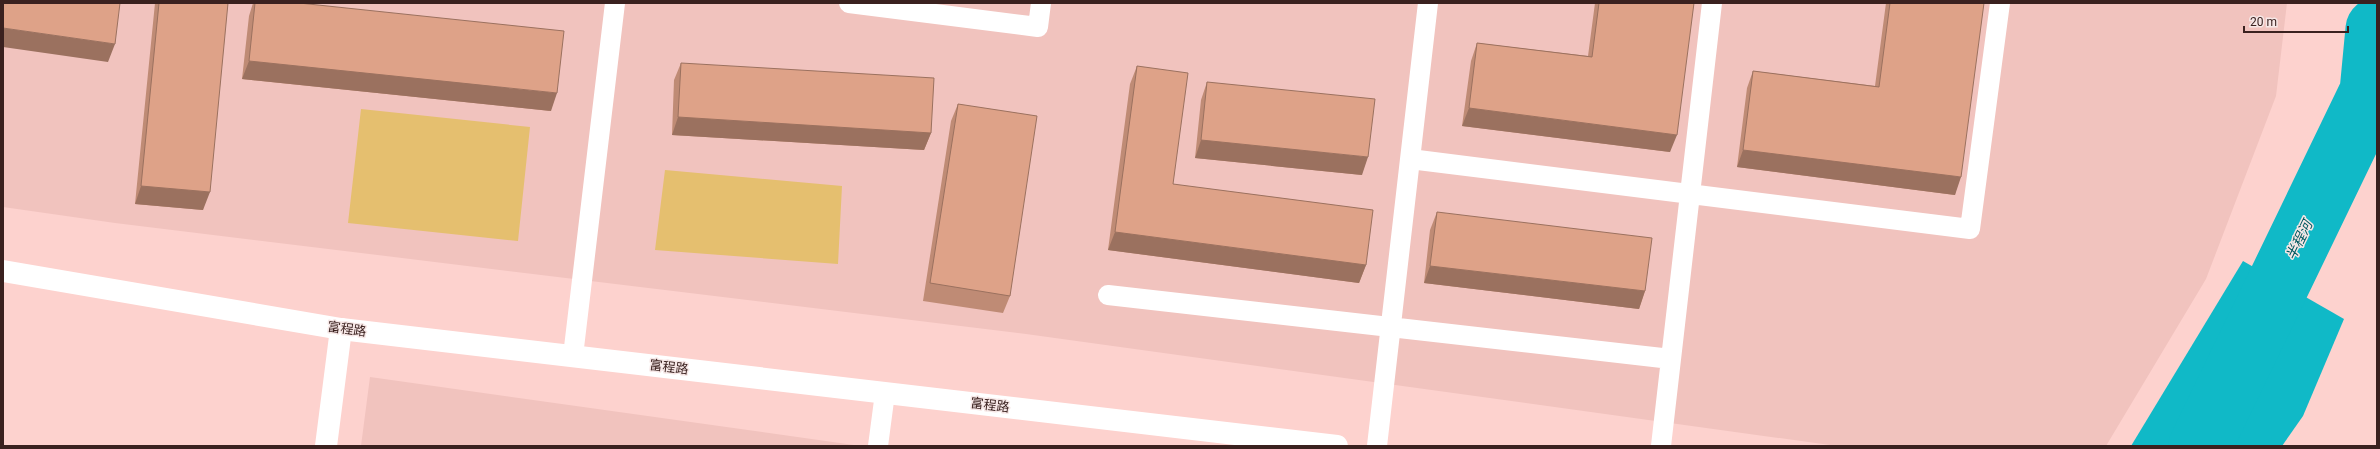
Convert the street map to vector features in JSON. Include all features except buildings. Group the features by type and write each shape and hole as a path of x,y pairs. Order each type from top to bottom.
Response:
{"main road":[{"name":"富程路","path":"3,271 342,329 1337,446"},
{"path":"326,446 342,329"}],"lane":[{"path":"573,356 615,3"},
{"path":"849,3 1038,27 1041,3"},
{"path":"1377,446 1428,3"},
{"path":"1661,446 1712,3"},
{"path":"1410,159 1970,229 2000,3"},
{"path":"1108,295 1671,359"},
{"path":"878,446 885,393"}],"shaded area":[{"path":"3,3 2287,3 2276,96 2206,279 2106,446 1837,446 1026,334 115,223 3,207"},
{"path":"361,109 530,127 518,241 348,223"},
{"path":"665,170 842,186 838,264 655,250"},
{"path":"370,377 861,446 361,446"}],"water":[{"path":"2243,261 2344,319 2303,416 2282,446 2131,446"}],"waterway":[{"name":"半程河","path":"2200,446 2371,92 2377,29"}]}
